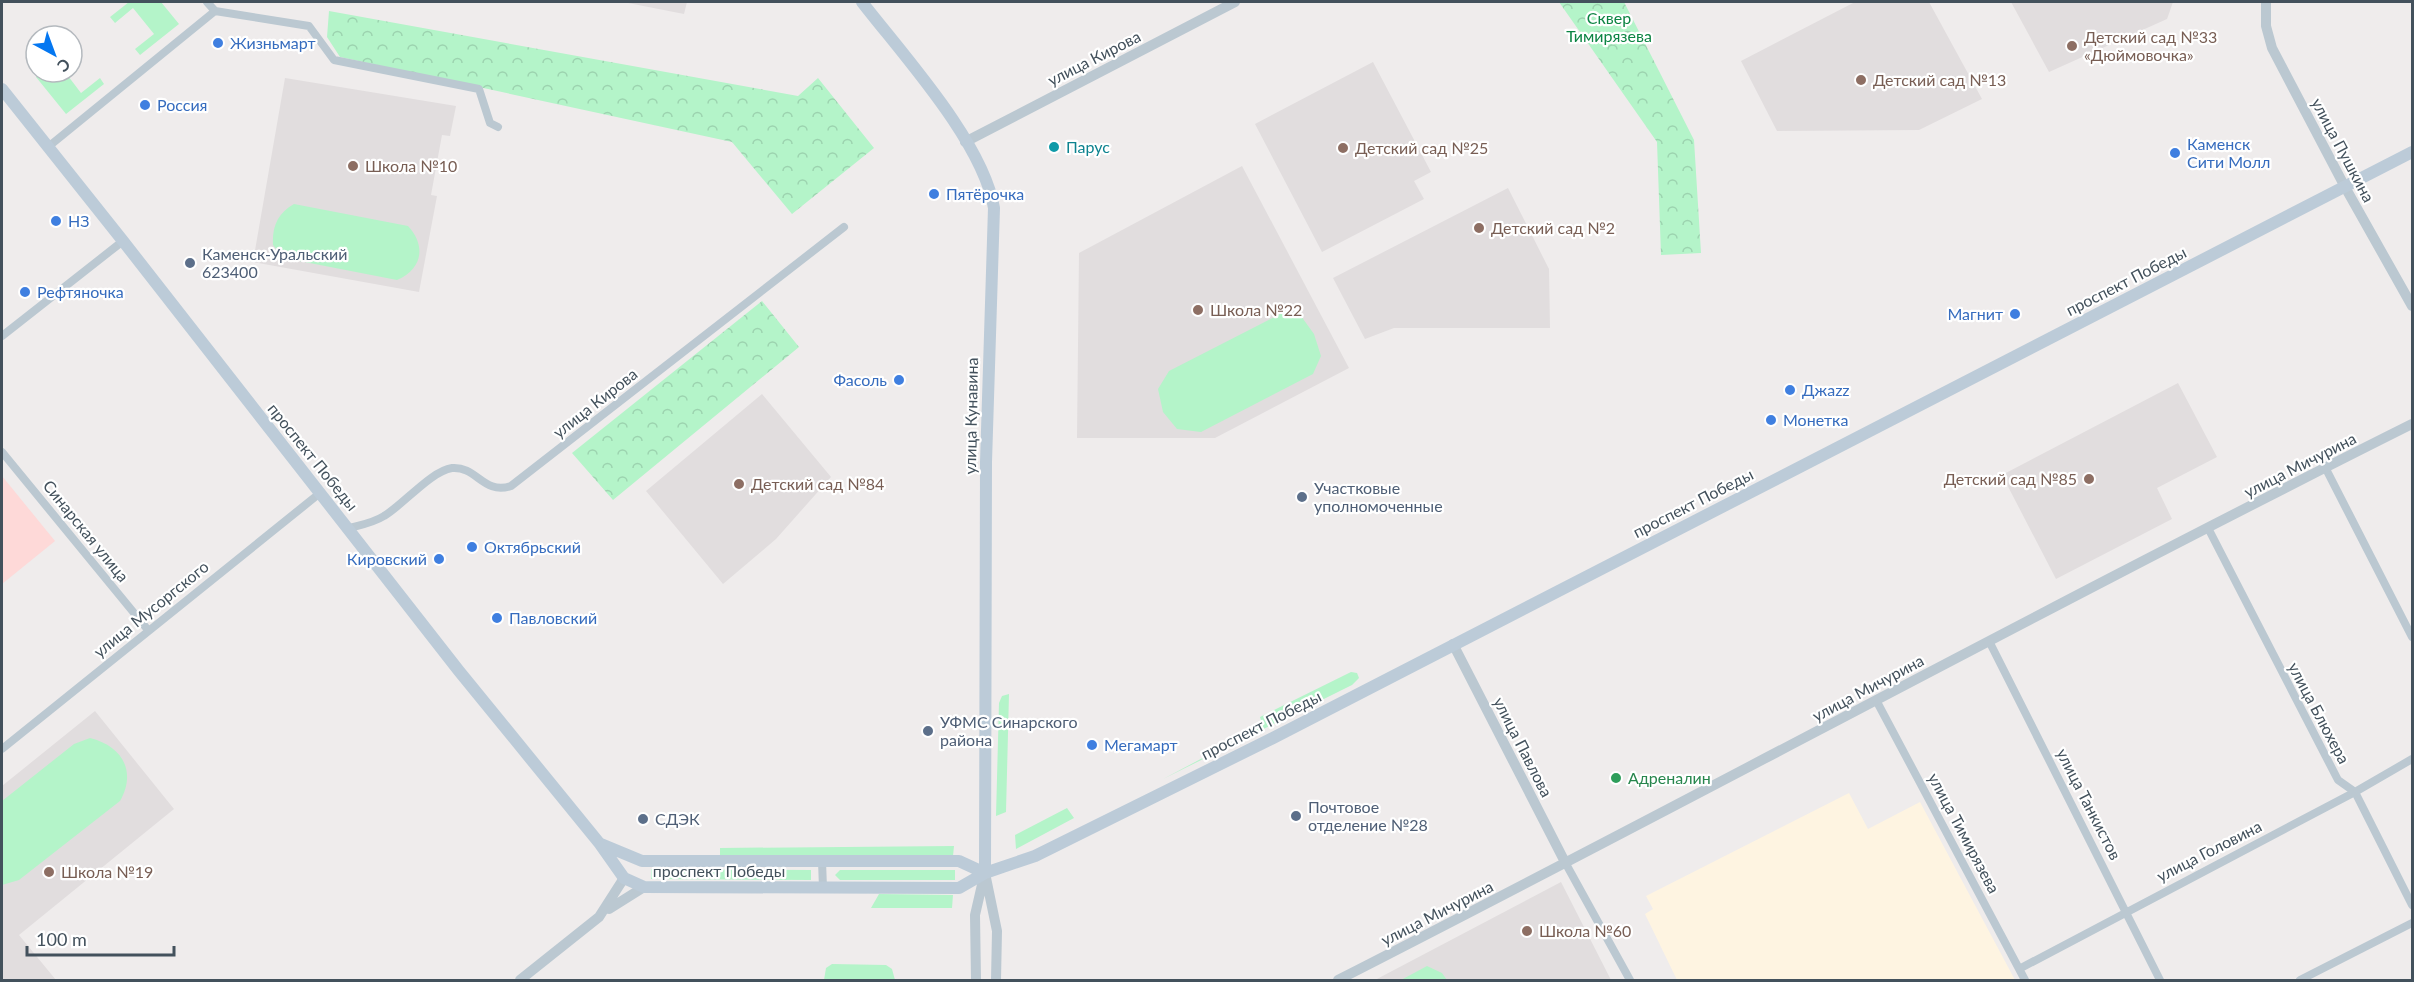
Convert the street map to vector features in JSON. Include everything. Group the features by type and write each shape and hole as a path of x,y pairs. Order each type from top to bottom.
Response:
{"main road":[{"name":"улица Кунавина","path":"862,2 944,108 991,191 993,208 986,462 985,873"},
{"name":"проспект Победы","path":"2,89 452,662 600,844 624,878 644,887 959,888 985,873 1035,856 1273,738 2412,152"},
{"name":"проспект Победы","path":"600,844 642,861 959,861 985,873"},
{"path":"624,878 642,861"}],"street":[{"path":"207,2 215,11 309,26 334,60 479,89 490,123 498,128"},
{"name":"улица Кирова","path":"965,142 1235,2"},
{"name":"улица Пушкина","path":"2266,2 2266,26 2272,48 2345,187 2412,306"},
{"path":"48,147 215,11"},
{"name":"улица Кирова","path":"349,528 386,515 439,473 453,468 468,471 490,487 500,489 511,486 844,227"},
{"path":"2,336 123,241"},
{"name":"улица Мичурина","path":"1338,981 1566,864 1989,641 2411,425"},
{"name":"Синарская улица","path":"2,452 148,630"},
{"path":"2326,469 2412,637"},
{"name":"улица Мусоргского","path":"2,749 320,493"},
{"name":"улица Блюхера","path":"2208,528 2338,780 2355,792 2412,905"},
{"name":"улица Танкистов","path":"1989,641 2160,981"},
{"name":"улица Павлова","path":"1453,644 1566,864"},
{"name":"улица Тимирязева","path":"1876,700 2025,981"},
{"name":"улица Головина","path":"2019,969 2355,792 2412,759"},
{"path":"822,861 823,888"},
{"path":"1566,864 1630,981"},
{"name":"улица Кунавина","path":"976,981 975,915 985,873"},
{"name":"улица Кунавина","path":"985,873 997,931 996,981"},
{"path":"599,917 624,878"},
{"path":"520,981 599,917 644,887"},
{"path":"2300,981 2412,923"}],"shaded area":[{"path":"623,2 687,2 684,14"},
{"name":"Детский сад №13","path":"1855,2 1929,2 1982,99 1919,130 1777,131 1741,61"},
{"name":"Детский сад №33 «Дюймовочка»","path":"2011,2 2173,2 2167,19 2049,72"},
{"name":"Детский сад №25","path":"1373,62 1431,172 1414,181 1424,199 1322,252 1255,124"},
{"name":"Школа №10","path":"285,78 456,106 450,136 442,135 431,195 437,196 419,292 253,262"},
{"name":"Школа №22","path":"1242,166 1349,368 1215,438 1077,438 1079,253"},
{"name":"Детский сад №2","path":"1508,188 1549,269 1550,328 1394,328 1365,339 1333,278"},
{"name":"Детский сад №85","path":"2178,383 2217,457 2157,488 2172,519 2056,579 2002,475"},
{"name":"Детский сад №84","path":"762,394 831,477 776,539 723,584 646,491"},
{"path":"2,476 55,541 2,584"},
{"name":"Школа №19","path":"95,711 174,809 19,935 56,980 2,980 2,786"},
{"path":"1849,793 1868,829 1920,802 2015,980 1677,980 1645,914 1653,909 1646,896"},
{"name":"Школа №60","path":"1561,882 1611,980 1375,980"}],"green space":[{"path":"129,2 161,2 179,24 140,55 135,49 154,34 133,8 115,23 110,17"},
{"name":"Сквер Тимирязева","path":"1559,2 1624,2 1694,140 1701,253 1661,255 1657,142"},
{"path":"329,11 798,96 818,78 874,148 792,214 732,142 340,57 327,37"},
{"path":"100,78 104,84 66,114 42,84 74,84 81,93"},
{"path":"294,204 408,226 418,241 417,263 412,270 397,280 284,258 273,245 274,232 280,216"},
{"path":"762,301 799,347 613,500 572,453"},
{"path":"1282,313 1301,316 1314,334 1321,356 1313,374 1201,432 1177,429 1163,412 1158,389 1169,371"},
{"path":"1351,672 1357,673 1359,678 1352,685 1163,779 1263,726 1260,717"},
{"path":"1009,694 1006,812 996,816 999,703 1002,696"},
{"path":"90,738 111,747 123,761 127,780 120,801 19,880 2,885 2,801 74,744"},
{"path":"1067,808 1074,818 1016,849 1015,835"},
{"path":"954,846 953,856 720,857 720,848"},
{"path":"651,869 811,870 811,880 651,879"},
{"path":"840,870 955,870 955,880 840,880 835,875"},
{"path":"879,894 953,895 952,908 871,908"},
{"path":"832,964 886,965 892,969 895,980 824,980 826,968"},
{"path":"1427,966 1442,973 1447,980 1401,980"}],"place":[{"name":"Жизньмарт","path":"218,43"},
{"name":"Детский сад №33 «Дюймовочка»","path":"2072,46"},
{"name":"Детский сад №13","path":"1861,80"},
{"name":"Россия","path":"145,105"},
{"name":"Парус","path":"1054,147"},
{"name":"Детский сад №25","path":"1343,148"},
{"name":"Каменск Сити Молл","path":"2175,153"},
{"name":"Школа №10","path":"353,166"},
{"name":"Пятёрочка","path":"934,194"},
{"name":"НЗ","path":"56,221"},
{"name":"Детский сад №2","path":"1479,228"},
{"name":"Каменск-Уральский 623400","path":"190,263"},
{"name":"Рефтяночка","path":"25,292"},
{"name":"Школа №22","path":"1198,310"},
{"name":"Магнит","path":"2015,314"},
{"name":"Фасоль","path":"899,380"},
{"name":"Джаzz","path":"1790,390"},
{"name":"Монетка","path":"1771,420"},
{"name":"Детский сад №85","path":"2089,479"},
{"name":"Детский сад №84","path":"739,484"},
{"name":"Участковые уполномоченные","path":"1302,497"},
{"name":"Октябрьский","path":"472,547"},
{"name":"Кировский","path":"439,559"},
{"name":"Павловский","path":"497,618"},
{"name":"УФМС Синарского района","path":"928,731"},
{"name":"Мегамарт","path":"1092,745"},
{"name":"Адреналин","path":"1616,778"},
{"name":"Почтовое отделение №28","path":"1296,816"},
{"name":"СДЭК","path":"643,819"},
{"name":"Школа №19","path":"49,872"},
{"name":"Школа №60","path":"1527,931"}]}
